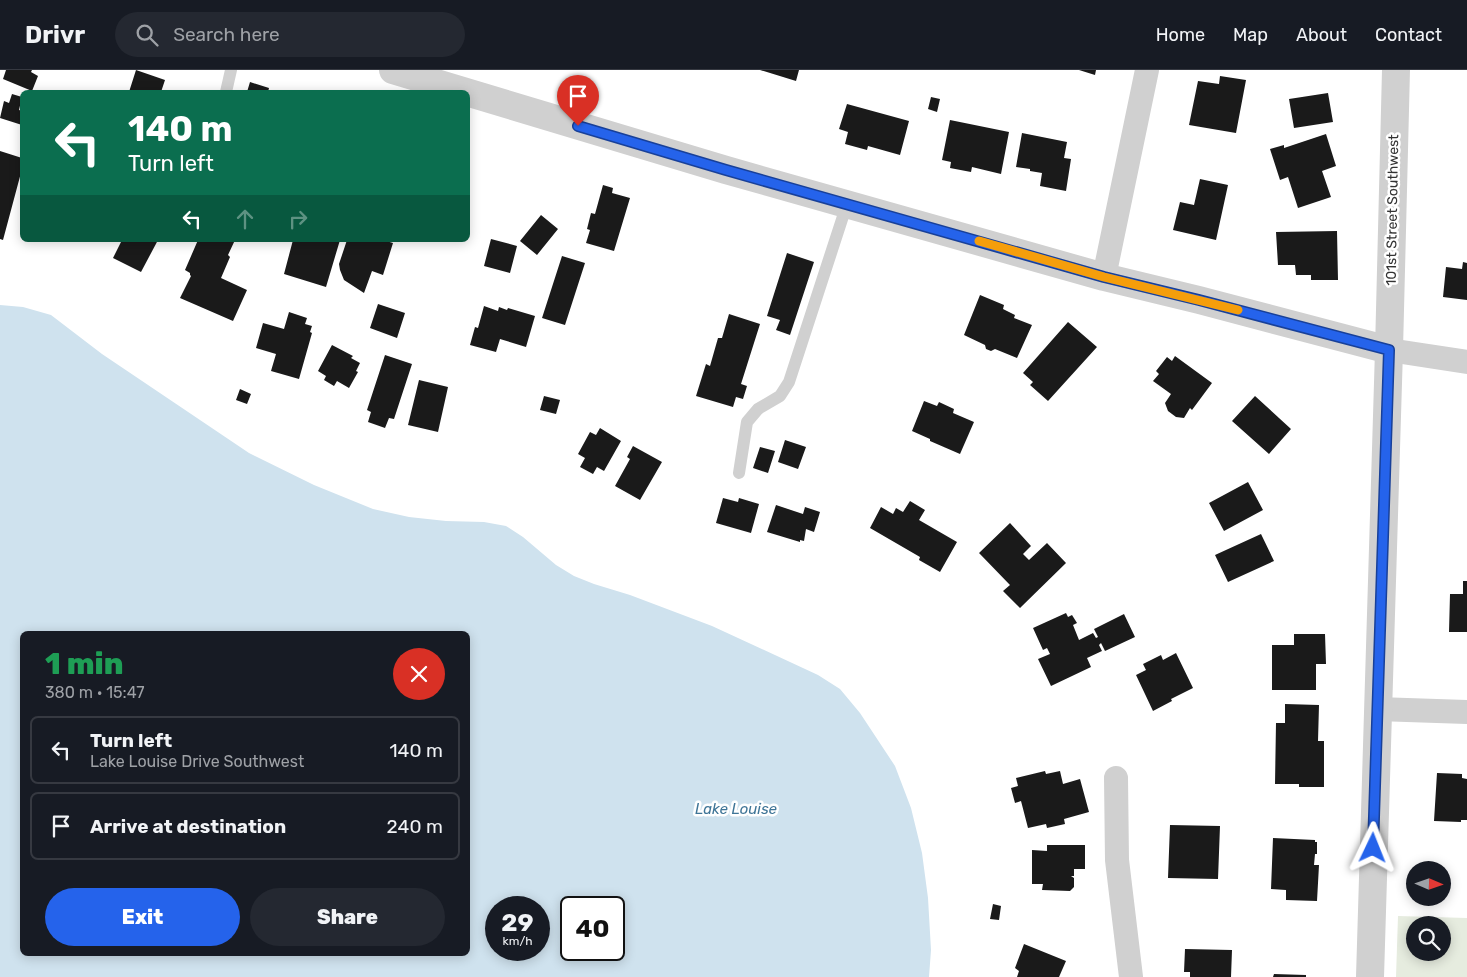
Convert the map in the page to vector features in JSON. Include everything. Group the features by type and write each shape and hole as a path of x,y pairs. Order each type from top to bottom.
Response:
{"street":[{"path":"393,70 460,90"},
{"path":"1104,277 1147,70"},
{"name":"101st Street Southwest","path":"1370,977 1396,70"},
{"path":"470,93 726,170 1104,277 1389,350 1467,362"},
{"path":"1377,709 1467,712"},
{"path":"1116,778 1117,860 1131,977"}],"lane":[{"path":"226,90 231,70"},
{"path":"739,473 748,422 758,409 780,396 789,382 847,204"}],"shaded area":[{"path":"1398,916 1406,916 1406,961 1451,961 1451,918 1467,918 1467,977 1396,977"}],"water":[{"name":"Lake Louise","path":"0,305 23,307 51,315 102,354 249,453 314,485 373,509 409,517 446,521 484,522 506,526 523,537 556,565 574,576 712,626 818,675 840,689 860,713 895,766 911,808 922,853 928,898 931,950 929,977 0,977"}],"building":[{"path":"6,70 32,70 31,72 38,76 32,90 3,79"},
{"path":"136,70 165,80 162,90 130,90"},
{"path":"760,70 799,70 796,81"},
{"path":"1079,70 1096,70 1095,75"},
{"path":"1220,76 1246,80 1236,133 1189,125 1198,81 1219,84"},
{"path":"250,82 269,88 268,90 248,90"},
{"path":"1328,93 1333,122 1294,128 1289,99"},
{"path":"12,94 20,96 20,124 0,118 4,101 9,103"},
{"path":"931,97 940,99 937,112 928,109"},
{"path":"847,104 909,121 900,155 868,146 867,150 845,144 848,132 839,129"},
{"path":"950,120 1009,132 1001,174 972,167 971,172 950,168 951,162 942,160"},
{"path":"1022,133 1067,142 1064,158 1071,159 1066,191 1040,186 1042,173 1016,167"},
{"path":"1326,134 1336,166 1322,171 1331,197 1298,208 1288,177 1280,180 1270,149 1284,145 1284,148"},
{"path":"0,151 20,157 20,176 3,240 0,239"},
{"path":"1200,179 1228,185 1216,240 1173,230 1180,202 1194,205"},
{"path":"603,185 613,188 612,193 630,198 614,251 586,243 590,230 587,229 591,213 595,214"},
{"path":"541,215 558,229 537,255 520,241"},
{"path":"1337,231 1338,280 1311,280 1311,275 1296,275 1295,265 1278,265 1276,232"},
{"path":"491,239 517,246 510,273 484,266"},
{"path":"121,242 157,242 141,272 113,258"},
{"path":"197,242 234,242 221,278 247,290 233,321 180,298 191,276 185,270"},
{"path":"292,242 339,242 326,287 284,274"},
{"path":"346,242 393,243 383,275 372,271 364,293 344,280 339,264"},
{"path":"787,253 814,262 790,335 776,330 780,320 767,316"},
{"path":"562,256 585,263 565,325 542,318"},
{"path":"1463,262 1467,263 1467,300 1443,297 1446,267 1462,269"},
{"path":"980,295 1004,305 1003,309 1015,315 1014,318 1032,325 1017,358 995,349 991,351 986,349 985,345 964,335"},
{"path":"378,304 405,313 397,338 370,328"},
{"path":"484,306 498,311 499,307 507,310 508,308 535,316 526,347 500,339 496,352 470,345 475,327 478,328"},
{"path":"289,312 307,318 305,324 312,326 310,332 312,333 299,379 271,371 276,354 256,348 263,323 284,329"},
{"path":"729,314 760,324 741,384 747,386 743,399 736,397 733,407 696,396 706,364 710,366 718,338 722,338"},
{"path":"1068,322 1097,347 1048,401 1030,385 1033,382 1023,373"},
{"path":"332,345 353,356 351,358 360,363 356,371 358,372 349,388 337,381 334,386 324,380 326,376 318,371"},
{"path":"385,355 412,364 394,419 389,418 385,428 368,422 371,412 367,410"},
{"path":"1175,356 1212,383 1192,410 1190,408 1184,418 1176,417 1168,411 1165,403 1171,394 1153,381 1159,374 1156,371 1167,357 1172,361"},
{"path":"419,380 448,387 438,432 408,425"},
{"path":"240,389 251,394 247,404 236,400"},
{"path":"544,396 560,400 556,414 540,410"},
{"path":"1255,396 1291,429 1269,454 1232,421"},
{"path":"924,401 937,406 939,402 954,409 953,413 974,422 960,454 912,431"},
{"path":"600,428 621,441 604,471 597,467 593,474 580,467 585,458 578,454 590,432 596,435"},
{"path":"785,440 806,447 798,469 778,462"},
{"path":"633,446 662,462 640,500 615,486 630,459 627,457"},
{"path":"760,447 775,451 768,473 753,468"},
{"path":"1248,482 1263,510 1224,531 1209,503"},
{"path":"723,498 738,502 739,498 759,504 751,533 716,523"},
{"path":"910,501 925,510 919,520 957,542 940,572 919,560 920,557 870,528 881,507 893,514 896,508 903,512"},
{"path":"776,505 803,514 805,507 820,512 814,532 806,529 804,541 800,540 800,542 767,532"},
{"path":"1010,523 1031,546 1023,554 1029,560 1047,543 1066,563 1020,608 1003,591 1010,585 979,553"},
{"path":"1261,534 1274,561 1228,582 1215,555"},
{"path":"1463,581 1467,581 1467,632 1449,632 1450,594 1463,594"},
{"path":"1066,613 1068,617 1072,615 1077,623 1073,625 1079,640 1093,633 1096,638 1098,637 1094,629 1124,614 1135,637 1105,651 1101,643 1099,645 1102,651 1087,658 1091,667 1051,686 1038,659 1050,654 1047,648 1043,650 1033,628"},
{"path":"1294,634 1325,634 1326,664 1316,664 1316,690 1272,690 1272,645 1294,645"},
{"path":"1176,653 1193,688 1153,711 1136,675 1146,670 1143,664 1161,655 1163,660"},
{"path":"1285,704 1319,705 1318,741 1324,741 1324,787 1299,787 1299,784 1275,784 1276,723 1285,723"},
{"path":"1045,771 1046,774 1060,771 1063,784 1080,779 1089,812 1064,819 1065,824 1047,828 1046,824 1028,828 1021,801 1015,803 1011,788 1018,786 1016,778"},
{"path":"1437,773 1462,774 1462,778 1467,779 1467,820 1461,820 1461,822 1434,821"},
{"path":"1170,825 1220,826 1218,879 1168,878"},
{"path":"1273,838 1315,840 1317,842 1317,854 1315,854 1314,865 1319,865 1317,901 1286,900 1286,890 1271,889"},
{"path":"1047,845 1085,845 1085,869 1074,869 1074,876 1071,876 1074,878 1074,887 1070,891 1042,890 1043,884 1032,884 1032,850 1047,851"},
{"path":"993,904 1001,906 999,920 990,919"},
{"path":"1024,944 1066,961 1059,977 1017,977 1019,971 1015,968"},
{"path":"1185,949 1232,950 1231,977 1190,977 1190,972 1184,972"},
{"path":"1274,974 1306,975 1306,977 1273,977"}],"slow traffic":[{"path":"979,241 1104,277 1238,310"}],"route":[{"path":"578,126 1104,277 1389,350 1373,848"}]}
